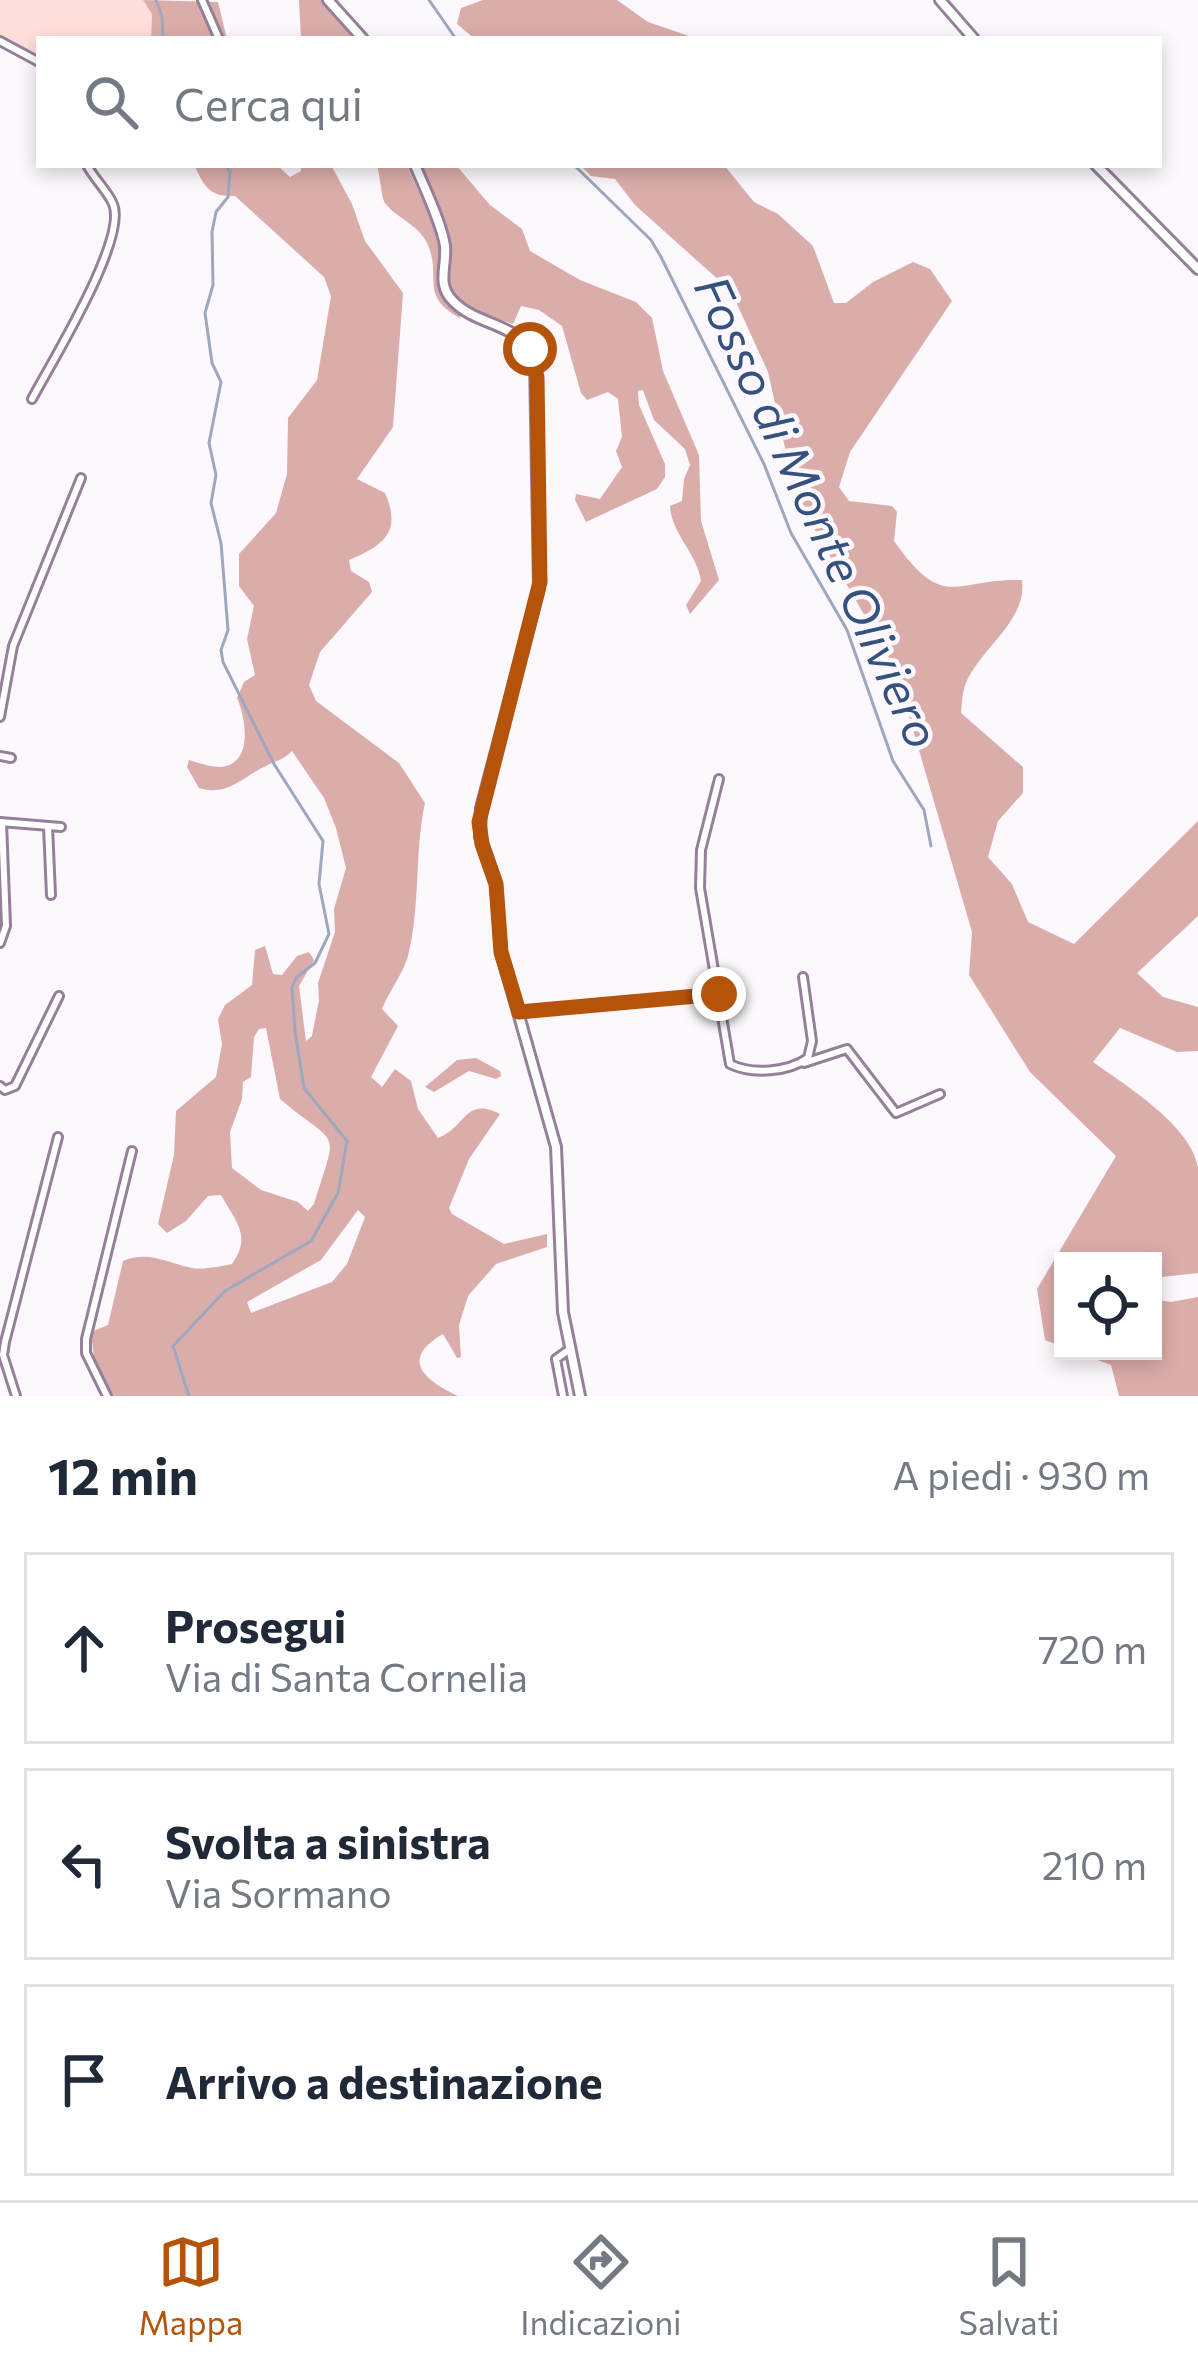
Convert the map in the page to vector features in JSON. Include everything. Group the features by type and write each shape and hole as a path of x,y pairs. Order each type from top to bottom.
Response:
{"street":[{"path":"202,0 219,36"},
{"path":"328,0 360,36"},
{"path":"940,0 971,36"},
{"path":"0,41 36,60"},
{"path":"32,399 112,239 114,206 89,168"},
{"path":"417,168 444,241 446,292 463,309 513,332 529,347 535,362 540,582 479,822 496,884 501,952 556,1147 560,1280 580,1396"},
{"path":"1099,168 1198,269"},
{"path":"0,717 13,646 81,478"},
{"path":"0,756 11,758"},
{"path":"718,779 699,871 730,1064 750,1069 797,1065 847,1049 896,1113 940,1094"},
{"path":"0,943 1,822 61,827"},
{"path":"48,826 51,895"},
{"path":"797,1065 808,1058 812,1045 803,977"},
{"path":"519,1012 719,994"},
{"path":"0,1086 5,1090 15,1086 59,997"},
{"path":"16,1396 2,1344 58,1138"},
{"path":"107,1396 86,1353 86,1339 132,1151"},
{"path":"563,1396 556,1359 570,1349"}],"shaded area":[{"path":"0,0 143,0 152,14 151,36 36,36 36,57 0,37"},
{"path":"143,0 218,2 226,36 151,36 152,14"},
{"path":"299,0 321,0 352,36 301,36"},
{"path":"483,0 617,0 648,22 689,36 471,36 457,24 461,8"},
{"path":"196,168 280,168 290,177 301,168 333,168 365,241 403,293 393,427 357,479 385,493 390,527 372,549 349,560 351,571 369,582 372,592 320,652 309,685 316,701 399,763 425,803 408,956 382,1009 398,1026 371,1077 382,1087 395,1069 411,1081 418,1109 438,1138 472,1111 488,1109 500,1114 469,1159 449,1208 504,1244 547,1234 547,1247 496,1264 468,1296 459,1325 461,1357 457,1358 443,1334 422,1353 427,1377 458,1396 113,1396 94,1358 91,1332 108,1325 123,1261 149,1257 202,1268 232,1264 238,1254 240,1229 221,1195 208,1196 186,1221 167,1233 158,1224 174,1155 176,1111 216,1077 222,1044 218,1019 225,1005 252,985 255,950 265,946 273,974 282,975 297,956 309,952 314,960 299,986 306,1041 312,1036 318,983 335,932 334,909 346,868 324,798 292,751 218,790 199,788 187,767 189,760 216,767 231,764 243,750 245,728 237,698 244,682 255,675 247,639 254,606 239,586 239,554 276,513 287,474 288,418 317,380 331,296 324,277 235,196 205,185","holes":["266,1028 280,1099 328,1140 328,1161 308,1211 298,1202 261,1190 232,1168 230,1132 243,1082 251,1077 254,1037 259,1029","358,1210 365,1217 347,1264 332,1282 251,1313 247,1302 321,1260"]},
{"path":"377,168 408,168 437,236 440,286 460,318 435,293 431,255 423,236 382,196"},
{"path":"420,168 459,168 490,205 522,229 530,251 580,280 636,302 652,318 663,371 699,455 701,521 719,580 690,614 686,605 701,581 670,506 682,501 690,465 685,449 654,420 643,390 638,391 639,405 665,464 665,477 657,489 586,522 576,494 600,499 622,467 616,451 622,437 618,399 608,392 587,400 562,326 539,310 521,306 513,324 473,311 456,298 447,285 447,241"},
{"path":"583,168 726,168 754,202 778,214 813,246 834,303 846,303 873,282 913,262 930,269 952,301 850,452 839,487 849,501 892,506 897,512 894,541 911,563 939,584 1022,580 1018,608 972,671 961,713 1023,767 1023,793 998,821 988,857 1012,884 1028,922 1074,944 1198,821 1198,916 1137,973 1163,997 1198,1007 1198,1051 1177,1052 1120,1028 1093,1062 1171,1122 1193,1152 1198,1168 1198,1273 1162,1277 1162,1252 1059,1252 1116,1156 1030,1072 969,975 972,932 895,668 796,497 768,372 731,291 635,205 615,179 591,176"},
{"path":"476,1058 501,1076 496,1079 469,1071 434,1092 425,1087 457,1060"},
{"path":"1054,1260 1054,1344 1045,1340 1037,1289"},
{"path":"1198,1297 1198,1396 1119,1396 1111,1365 1098,1360 1162,1360 1162,1300"}],"waterway":[{"path":"156,0 163,36"},
{"name":"Fosso di Monte Oliviero","path":"429,0 454,36"},
{"path":"189,1396 173,1346 225,1291 311,1241 338,1193 347,1141 304,1088 295,1032 292,987 315,963 329,934 319,884 323,841 274,764 221,650 228,630 221,543 211,503 216,475 209,443 221,382 212,363 205,313 213,285 212,232 216,212 228,197 228,168"},
{"name":"Fosso di Monte Oliviero","path":"577,168 651,240 661,257 764,464 791,533 847,630 893,761 924,810 931,846"}],"route":[{"path":"530,349 537,377 540,582 479,822 496,884 501,952 519,1012 719,994"}]}
